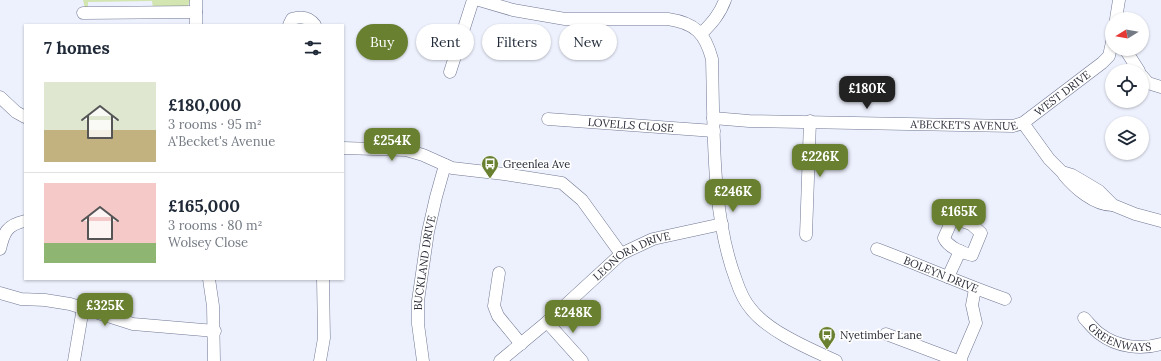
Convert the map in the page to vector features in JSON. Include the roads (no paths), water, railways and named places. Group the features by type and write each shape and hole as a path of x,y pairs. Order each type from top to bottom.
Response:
{"street":[{"path":"196,0 196,24"},
{"path":"450,72 473,0"},
{"path":"479,0 513,10 565,18 668,19 681,21 688,24 694,27 701,34 708,44 712,59 715,160 722,224 728,257 739,290 750,309 771,328 836,361"},
{"path":"701,34 722,11 725,0"},
{"path":"1117,12 1119,0"},
{"path":"83,13 196,12"},
{"path":"290,24 292,19 304,17 311,20 314,24"},
{"path":"1109,56 1132,60"},
{"name":"WEST DRIVE","path":"1023,123 1102,64 1109,56"},
{"path":"1129,56 1135,64"},
{"path":"1149,83 1161,87"},
{"path":"0,97 16,112 24,116"},
{"name":"A'BECKET'S AVENUE","path":"713,118 749,121 1014,126 1023,123"},
{"name":"LOVELLS CLOSE","path":"548,119 714,131"},
{"path":"806,235 810,121"},
{"path":"1023,123 1048,159 1062,172 1072,175 1099,191 1113,205 1135,214 1161,221"},
{"path":"344,148 406,150 423,155 452,168 562,183 582,200 621,254"},
{"name":"BUCKLAND DRIVE","path":"423,361 418,324 418,301 428,232 445,165"},
{"path":"0,249 2,229 24,221"},
{"name":"LEONORA DRIVE","path":"500,361 547,322 621,254 652,239 722,224"},
{"name":"BOLEYN DRIVE","path":"877,249 975,289 1005,299"},
{"path":"948,277 960,251"},
{"path":"499,273 494,306 498,316 522,344"},
{"path":"209,280 215,331 214,361"},
{"path":"320,361 324,338 325,315 323,280"},
{"path":"886,334 959,361 976,323 972,305 975,289"},
{"path":"0,293 21,299 45,300 83,308 133,324 215,331"},
{"path":"74,361 83,308"},
{"name":"GREENWAYS","path":"1084,318 1099,334 1115,343 1136,348 1161,344"},
{"path":"547,322 582,361"}],"place":[{"name":"Greenlea Ave","path":"490,179"},
{"name":"Nyetimber Lane","path":"827,350"}]}
